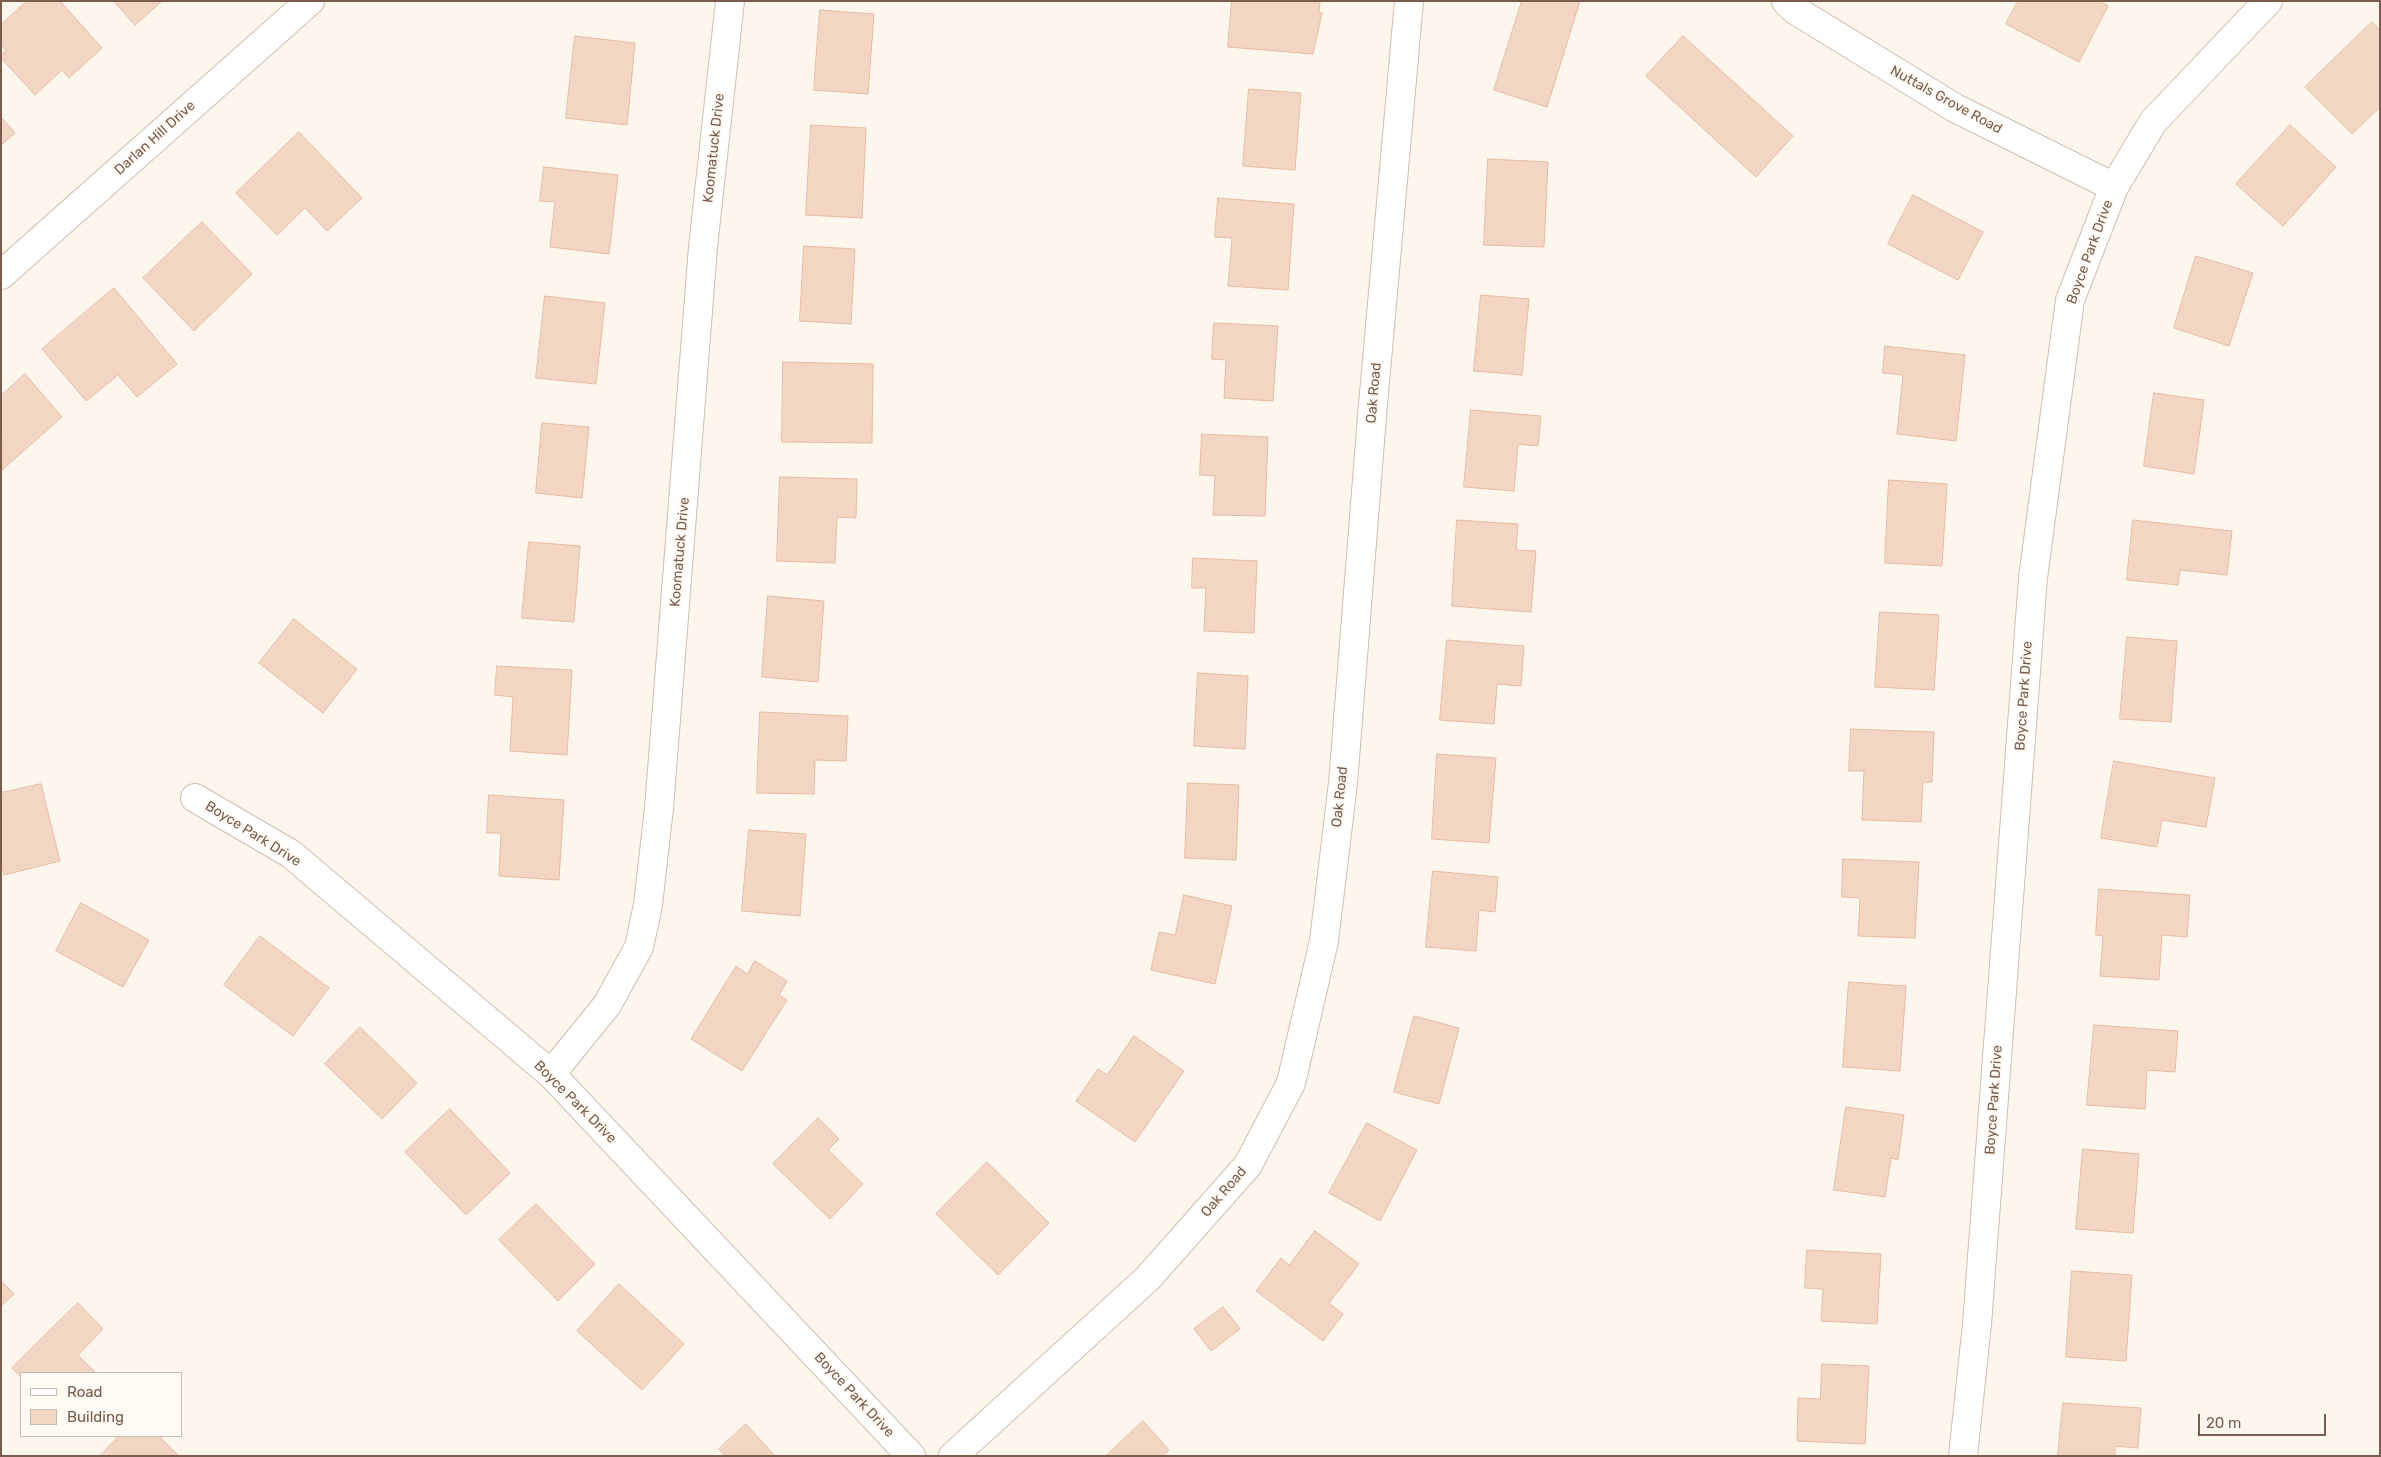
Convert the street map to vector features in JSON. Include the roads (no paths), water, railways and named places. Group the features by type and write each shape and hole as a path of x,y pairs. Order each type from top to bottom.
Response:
{"street":[{"name":"Darlan Hill Drive","path":"1,276 310,1"},
{"name":"Koomatuck Drive","path":"551,1074 607,1005 639,947 648,905 661,789 704,247 730,1"},
{"name":"Oak Road","path":"953,1456 1148,1278 1248,1165 1291,1083 1324,941 1342,783 1409,1"},
{"name":"Nuttals Grove Road","path":"1786,1 1795,10 1955,108 2114,187"},
{"name":"Boyce Park Drive","path":"1963,1456 1977,1324 2033,578 2070,300 2114,187 2153,122 2268,1"},
{"name":"Boyce Park Drive","path":"195,798 290,854 551,1074 911,1456"}]}
